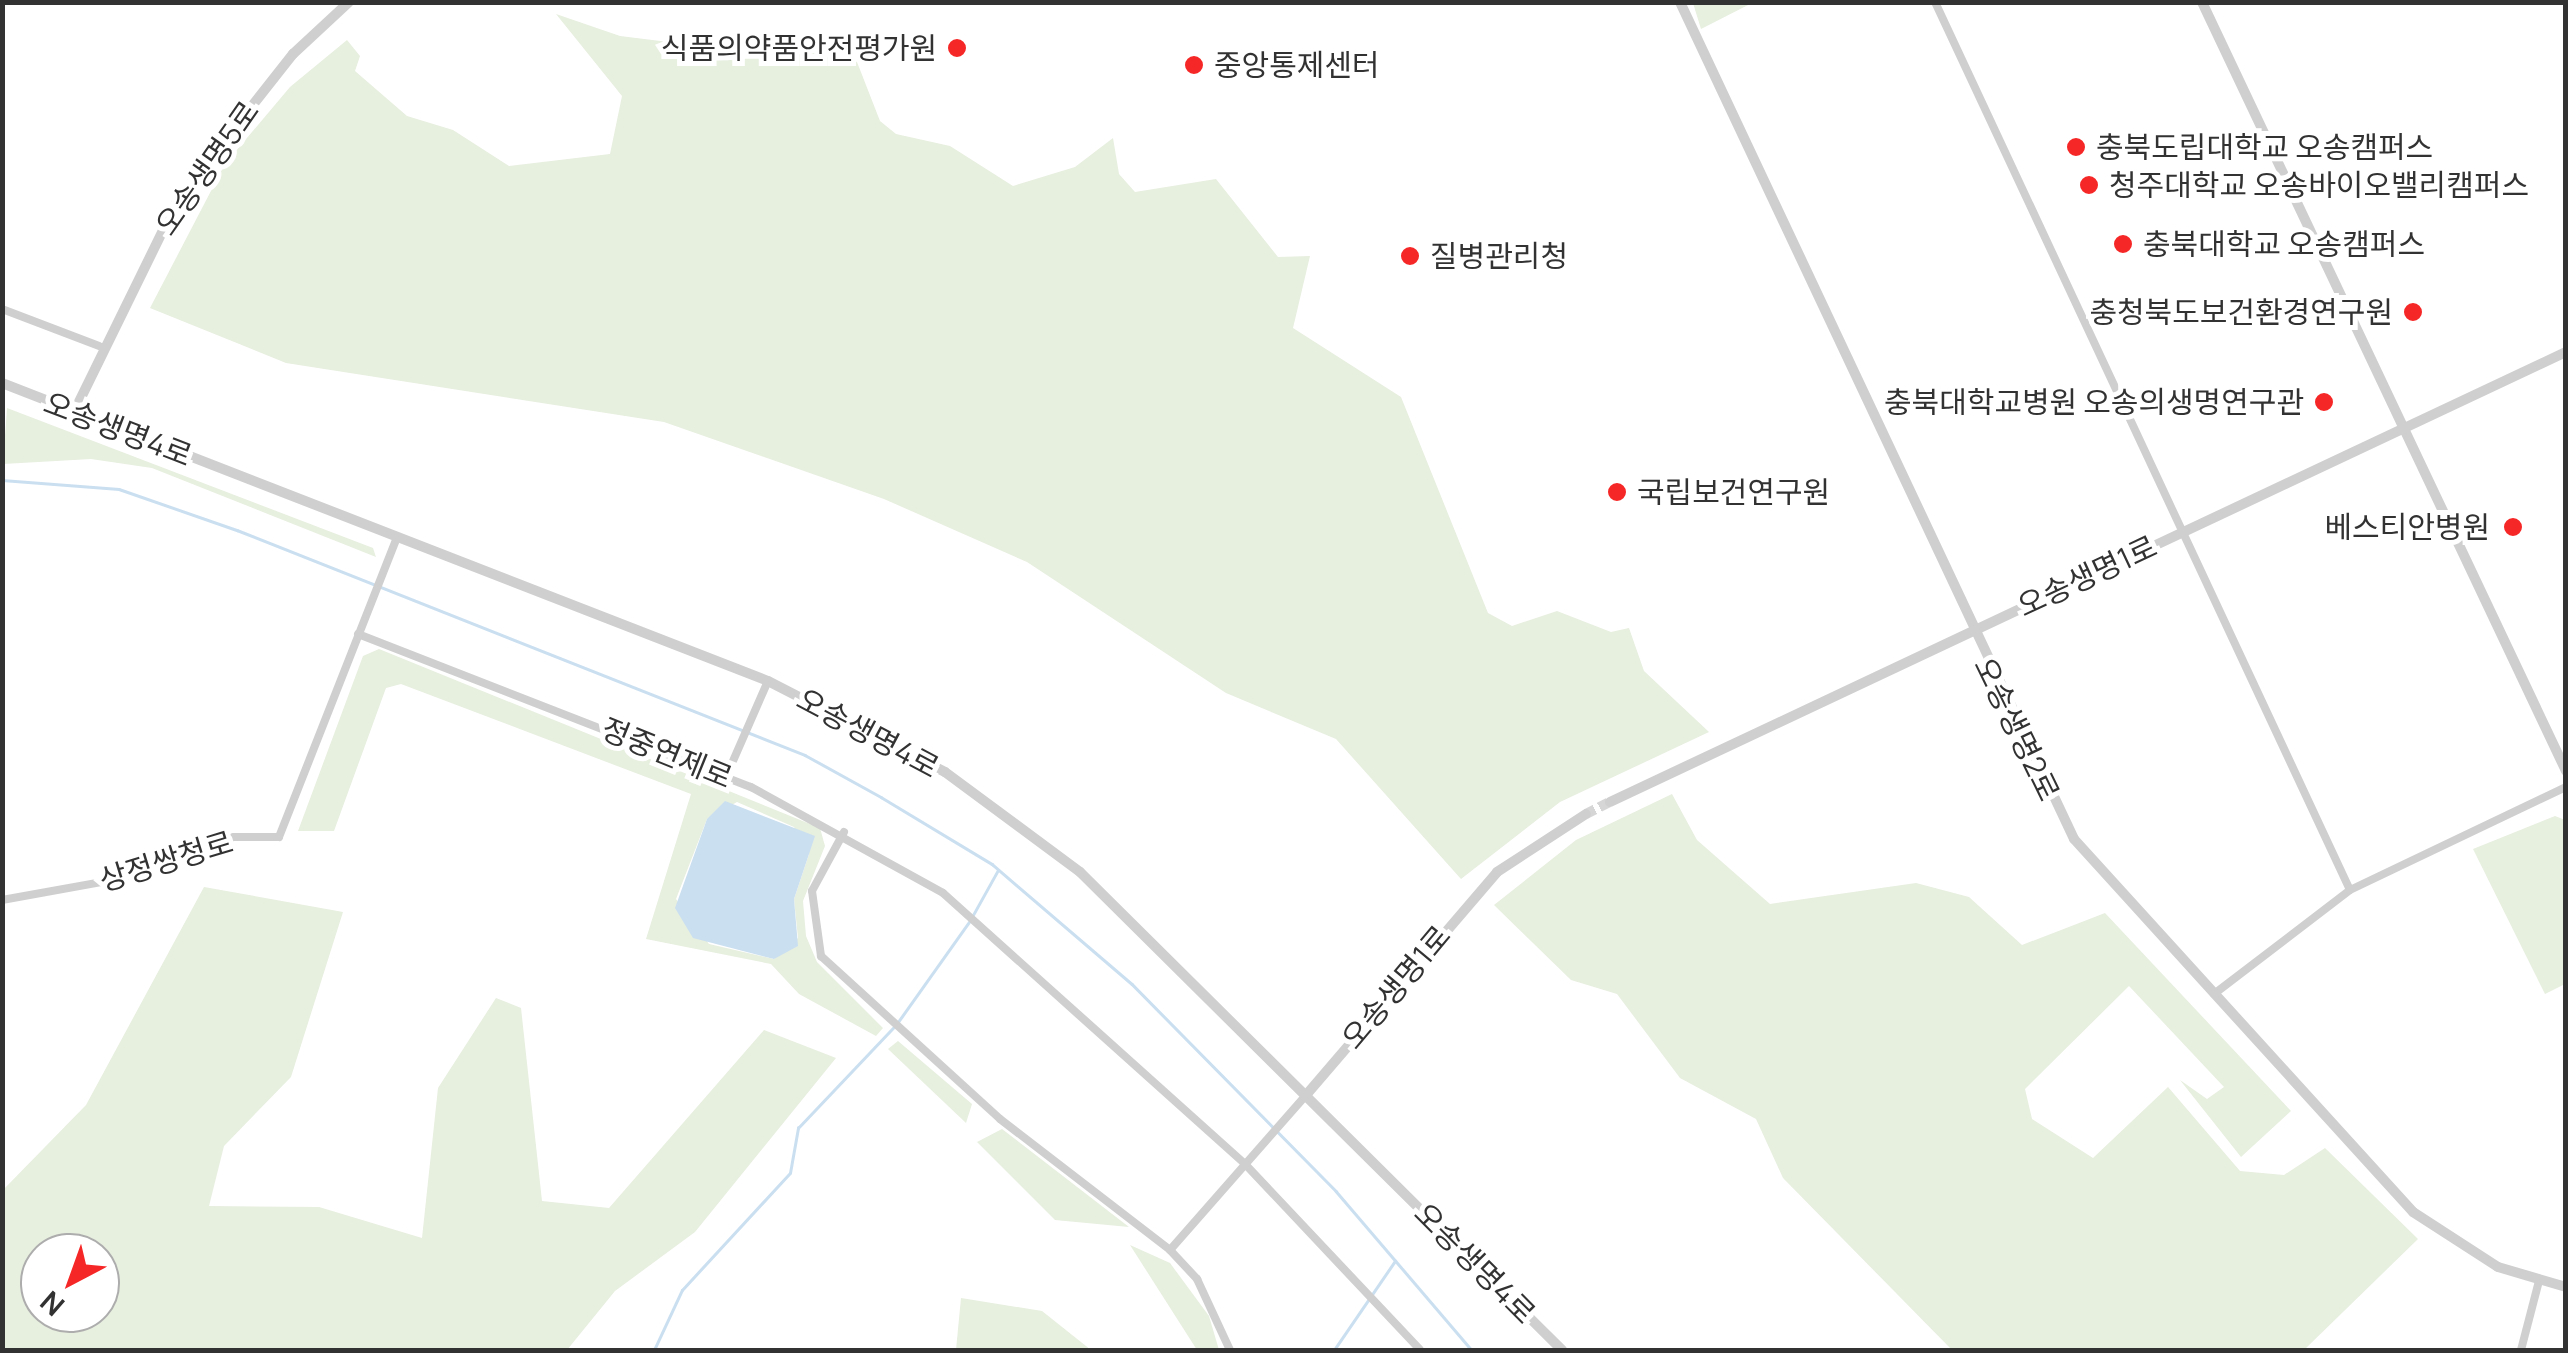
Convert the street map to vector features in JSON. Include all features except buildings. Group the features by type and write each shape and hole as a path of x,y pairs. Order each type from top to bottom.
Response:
{"street":[{"name":"오송생명5로","path":"74,412 99,346 178,200 223,138 349,2"},
{"name":"오송생명2로","path":"1680,2 1970,632 2074,839 2412,1212 2471,1252 2539,1281 2566,1287"},
{"path":"1934,2 2350,890"},
{"path":"2202,2 2400,429 2566,771"},
{"path":"2,308 99,346"},
{"name":"오송생명1로","path":"1610,802 2566,352"},
{"name":"오송생명4로","path":"2,383 852,720 1012,818 1307,1094 1562,1350"},
{"name":"상정쌍청로","path":"2,900 119,880 234,837 279,837 397,538"},
{"name":"정중연제로","path":"358,634 728,773 844,832 980,923 1248,1160"},
{"path":"728,773 766,686"},
{"path":"2213,995 2350,890 2566,787"},
{"name":"오송생명1로","path":"1307,1094 1497,872 1586,814"},
{"path":"844,832 812,891 813,935 831,968 903,1034 1170,1250 1197,1279 1230,1350"},
{"path":"1170,1250 1307,1094"},
{"path":"1248,1160 1363,1282 1420,1350"},
{"path":"2520,1350 2539,1281"}],"green space":[{"path":"1693,2 1752,3 1701,29"},
{"path":"556,14 620,36 733,50 781,41 826,47 857,62 880,121 896,134 950,146 1013,186 1075,167 1113,138 1119,174 1135,192 1216,179 1278,257 1310,256 1293,328 1401,397 1488,613 1512,626 1557,611 1611,632 1629,628 1644,671 1709,732 1560,802 1461,879 1336,739 1226,693 1027,562 884,499 664,422 286,363 150,308 225,164 290,87 347,40 360,56 355,71 407,116 453,130 509,166 610,154 622,96"},
{"path":"7,408 373,548 376,557 152,468 91,459 3,464"},
{"path":"379,649 820,828 825,846 803,901 806,936 817,962 883,1028 876,1036 799,994 771,964 646,939 691,794 401,684 386,688 334,831 298,831 363,656","holes":["737,802 794,827 809,854 794,899 798,938 774,959 709,944 676,899 707,819"]},
{"path":"1672,794 1697,840 1770,904 1916,883 1969,897 2022,945 2105,913 2291,1111 2241,1157 2180,1080 2207,1099 2224,1087 2129,986 2025,1089 2032,1119 2093,1158 2168,1087 2240,1171 2284,1175 2325,1148 2418,1239 2304,1350 1952,1350 1783,1178 1756,1119 1680,1078 1617,994 1571,980 1494,905 1576,840"},
{"path":"2555,816 2565,820 2565,984 2545,994 2473,849"},
{"path":"204,887 343,912 291,1077 224,1146 209,1206 319,1207 422,1238 438,1088 496,998 521,1008 542,1201 609,1208 764,1030 836,1058 695,1232 615,1291 567,1350 3,1350 3,1190 86,1105"},
{"path":"898,1041 972,1104 966,1123 888,1049"},
{"path":"1002,1129 1129,1227 1055,1220 977,1142"},
{"path":"1130,1245 1170,1263 1209,1316 1219,1350 1197,1350"},
{"path":"961,1298 1042,1311 1091,1350 956,1350"}],"water":[{"path":"725,801 815,836 794,899 798,946 774,959 693,938 675,908 707,819"}],"waterway":[{"path":"2,480 119,489 237,530 805,755 881,797 992,864 1132,984 1336,1191 1472,1350"},
{"path":"973,915 998,870"},
{"path":"898,1022 969,922"},
{"path":"654,1350 682,1290 790,1173 798,1128 893,1028"},
{"path":"1334,1350 1395,1261"}],"tunnel":[{"path":"1586,814 1610,802"}],"place":[{"name":"식품의약품안전평가원","path":"957,48"},
{"name":"중앙통제센터","path":"1194,65"},
{"name":"충북도립대학교 오송캠퍼스","path":"2076,147"},
{"name":"청주대학교 오송바이오밸리캠퍼스","path":"2089,185"},
{"name":"충북대학교 오송캠퍼스","path":"2123,244"},
{"name":"질병관리청","path":"1410,256"},
{"name":"충청북도보건환경연구원","path":"2413,312"},
{"name":"충북대학교병원 오송의생명연구관","path":"2324,402"},
{"name":"국립보건연구원","path":"1617,492"},
{"name":"베스티안병원","path":"2513,527"}]}
